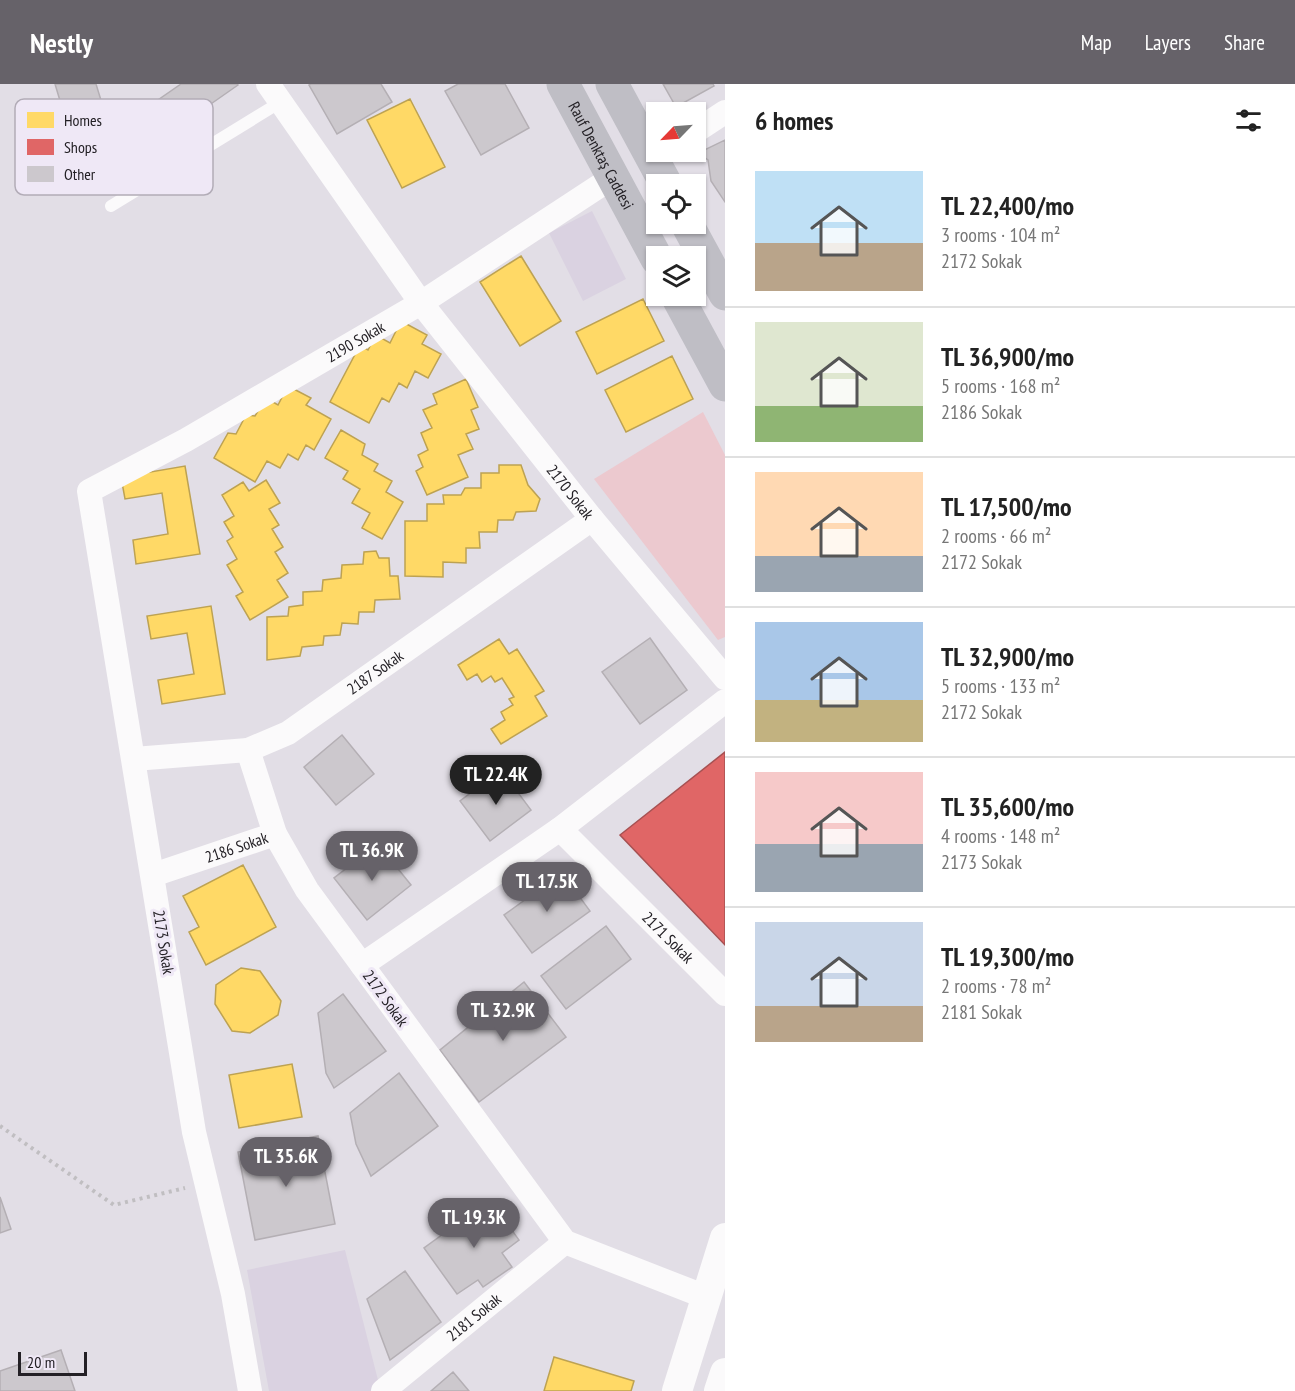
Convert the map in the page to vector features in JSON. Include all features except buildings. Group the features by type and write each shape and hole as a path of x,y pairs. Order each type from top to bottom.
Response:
{"main road":[{"name":"Rauf Denktaş Caddesi","path":"563,84 650,246"},
{"path":"612,84 661,165"},
{"path":"692,234 725,294"},
{"path":"682,306 725,385"}],"street":[{"name":"2170 Sokak","path":"274,94 421,303 592,519 725,678"},
{"path":"706,124 725,112"},
{"name":"2190 Sokak","path":"89,491 186,440 421,303 613,177"},
{"name":"2173 Sokak","path":"89,491 194,1132 233,1294 250,1391"},
{"name":"2187 Sokak","path":"134,759 248,750 288,733 592,519"},
{"name":"2172 Sokak","path":"566,1242 362,965 560,830 725,701"},
{"path":"248,750 275,834"},
{"name":"2171 Sokak","path":"560,830 725,994"},
{"name":"2186 Sokak","path":"153,875 275,834 307,890 362,965"},
{"path":"677,1391 725,1238"},
{"path":"566,1242 706,1297"},
{"name":"2181 Sokak","path":"382,1391 566,1242"},
{"path":"719,1391 725,1373"}],"lane":[{"path":"213,136 274,94"},
{"path":"111,206 127,195"}],"path":[{"path":"0,1126 114,1205 206,1183"}],"shaded area":[{"path":"592,211 626,279 583,301 549,233"},
{"path":"703,412 725,455 725,637 718,640 594,479"},
{"path":"345,1250 380,1388 376,1391 269,1391 247,1270"}]}
